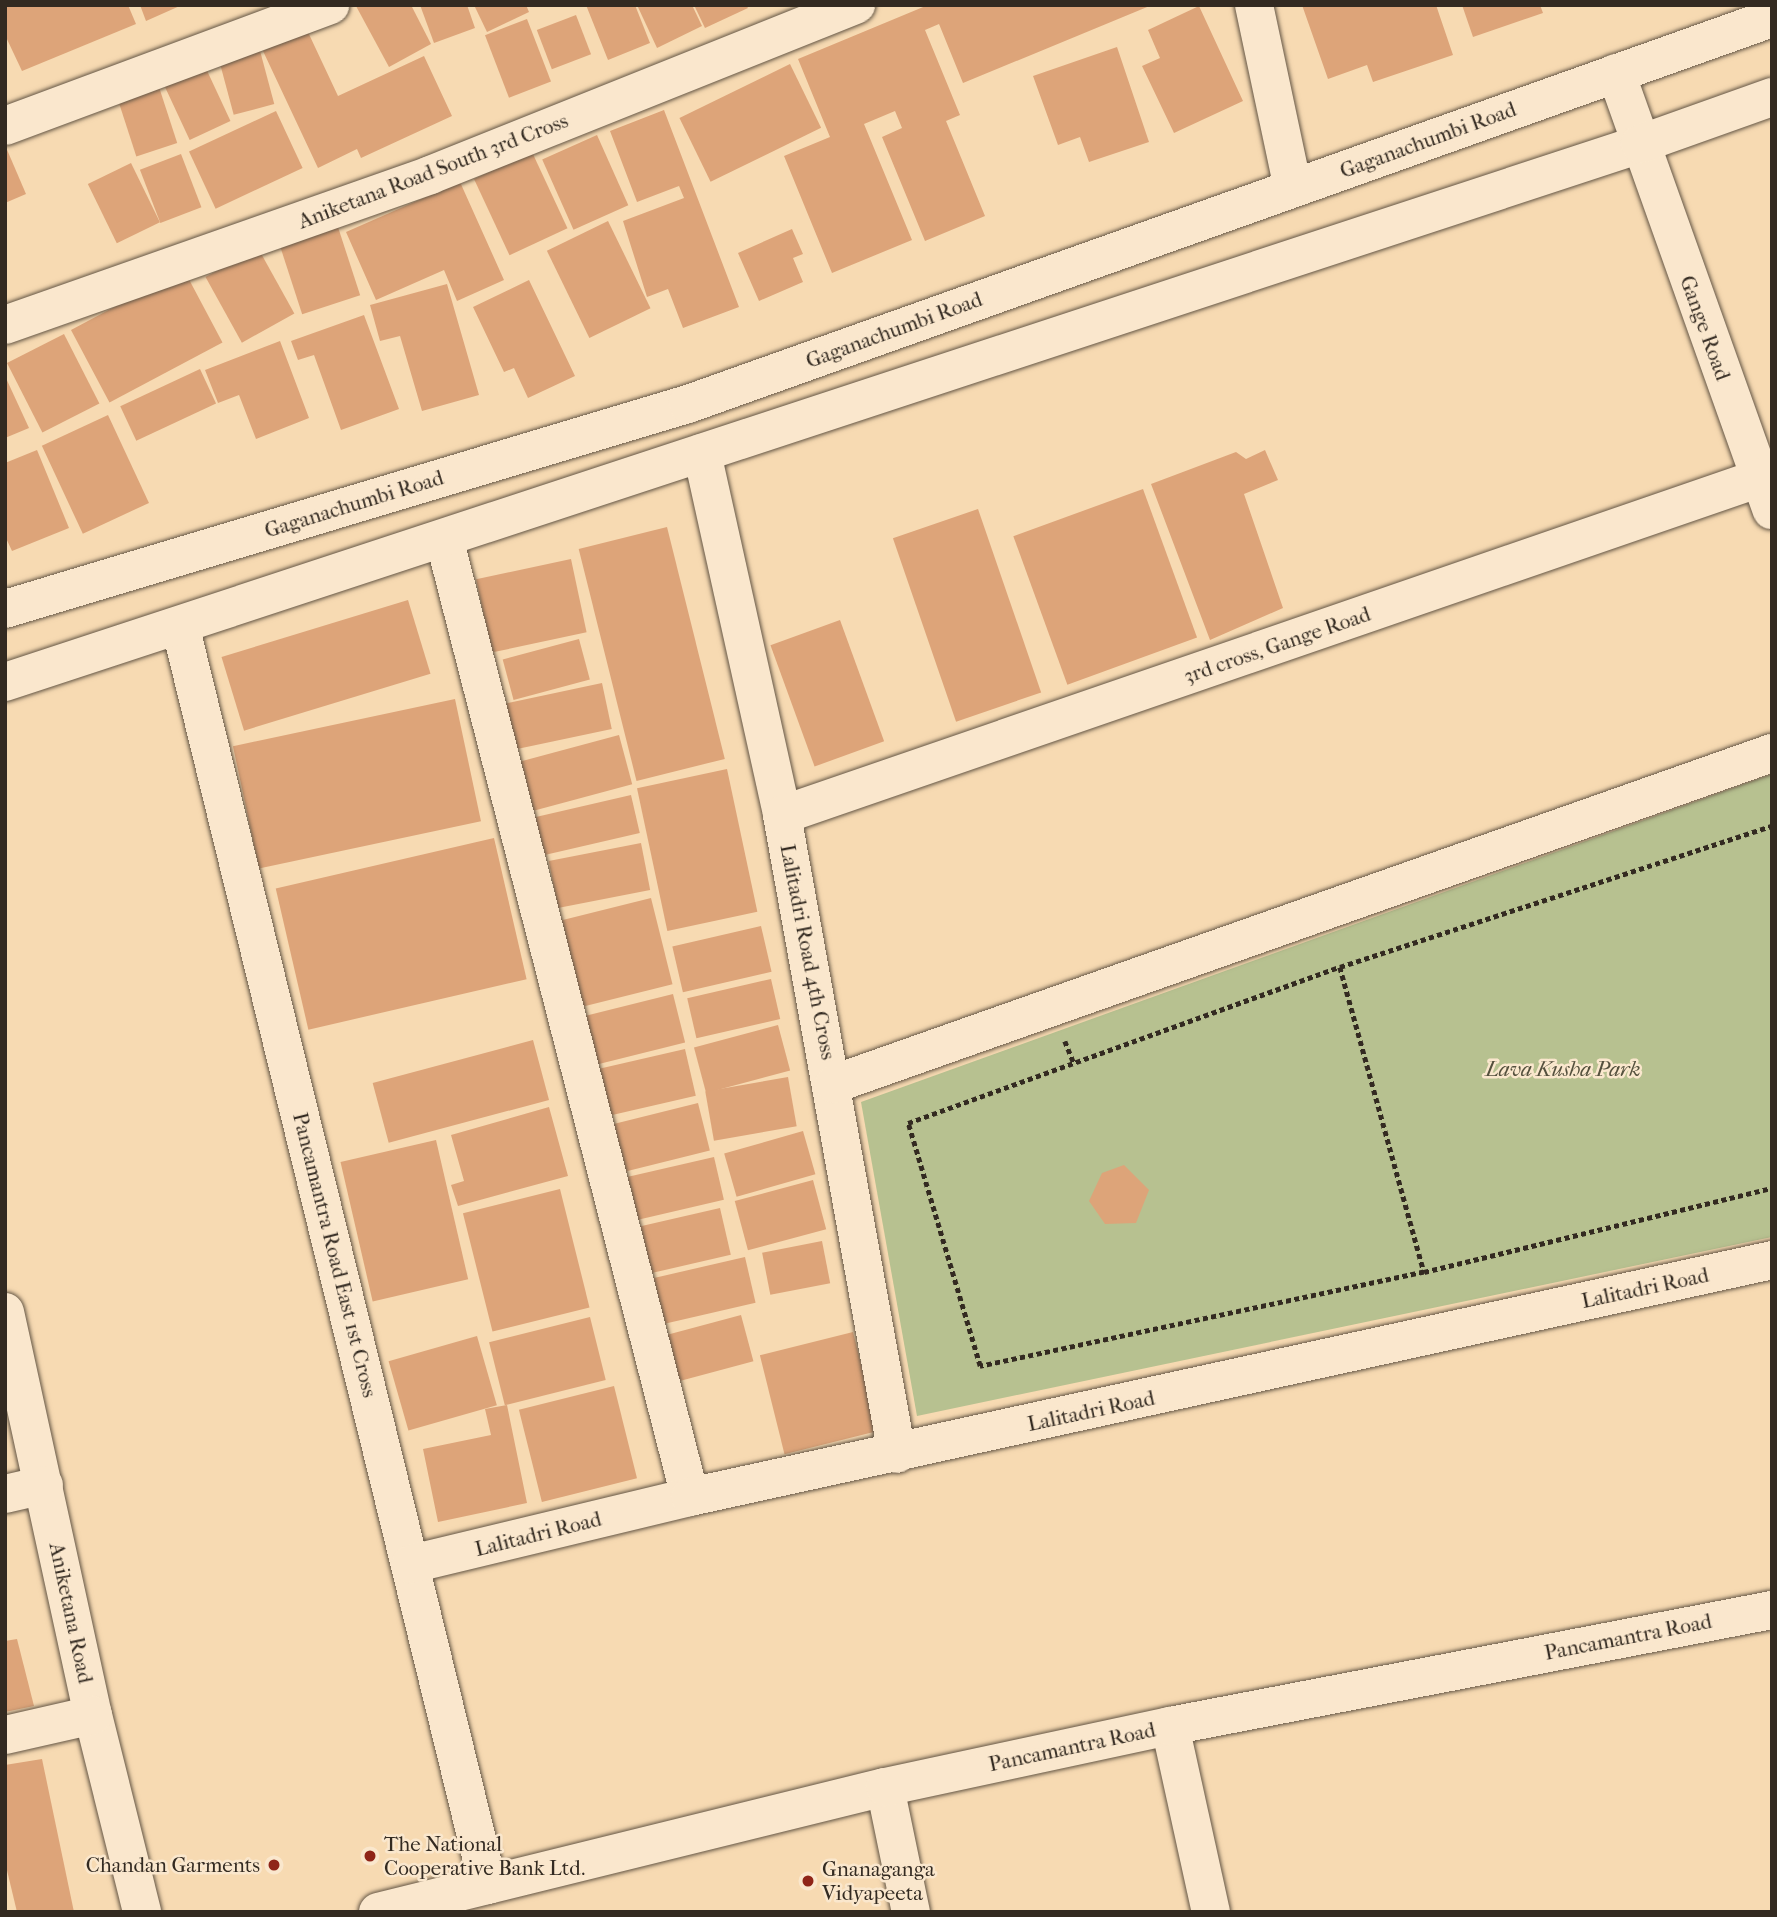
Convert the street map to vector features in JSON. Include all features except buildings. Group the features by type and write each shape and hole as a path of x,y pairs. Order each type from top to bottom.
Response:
{"street":[{"path":"5,126 330,5"},
{"name":"Aniketana Road South 3rd Cross","path":"5,326 430,175 856,5"},
{"path":"1254,5 1293,188"},
{"name":"Gaganachumbi Road","path":"5,609 688,404 1772,18"},
{"name":"Gange Road","path":"1616,73 1767,488"},
{"path":"5,682 1640,144 1772,97"},
{"name":"Lalitadri Road 4th Cross","path":"702,453 782,815 834,1084 897,1454"},
{"name":"3rd cross, Gange Road","path":"782,815 1767,488"},
{"path":"444,538 690,1497"},
{"name":"Pancamantra Road East 1st Cross","path":"180,625 488,1885"},
{"path":"834,1084 1772,753"},
{"name":"Lalitadri Road","path":"411,1564 690,1497 897,1454 1772,1260"},
{"name":"Aniketana Road","path":"5,1312 93,1715 142,1912"},
{"path":"5,1494 44,1485"},
{"name":"Pancamantra Road","path":"378,1912 885,1787 1170,1726 1772,1610"},
{"path":"5,1735 93,1715"},
{"path":"1170,1726 1211,1912"},
{"path":"885,1787 911,1912"}],"path":[{"path":"1772,825 1340,967 908,1123 980,1366 1424,1272 1772,1188"},
{"path":"1340,967 1424,1272"}],"green space":[{"name":"Lava Kusha Park","path":"1772,774 1772,1237 917,1416 861,1102"}],"place":[{"name":"The National Cooperative Bank Ltd.","path":"370,1856"},
{"name":"Chandan Garments","path":"274,1865"},
{"name":"Gnanaganga Vidyapeeta","path":"808,1881"}]}
